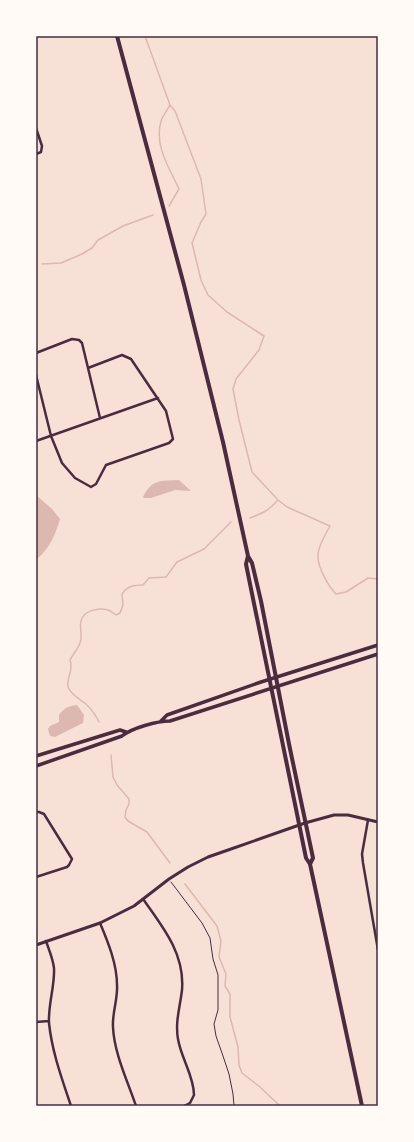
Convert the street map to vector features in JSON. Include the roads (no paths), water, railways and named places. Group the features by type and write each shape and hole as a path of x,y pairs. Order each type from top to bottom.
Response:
{"main road":[{"path":"117,36 186,292 223,442 248,556 252,563 261,601 313,858 310,864"},
{"path":"248,556 246,564 299,825 306,858 310,864 362,1106"},
{"path":"161,721 167,715 277,677 378,646"},
{"path":"36,766 122,736 126,732 161,721 170,721 378,654"},
{"path":"36,756 120,730 126,732"}],"street":[{"path":"36,128 42,146 41,152 36,154"},
{"path":"36,353 72,339 76,339 82,343 84,346 100,418"},
{"path":"36,375 51,436 62,463 75,478 87,486 94,486 106,466 169,443 172,440 166,411 133,362 128,357 122,355 88,368"},
{"path":"36,441 158,398"},
{"path":"36,812 44,814 72,858 67,867 36,877"},
{"path":"36,945 100,923 143,899 169,880 208,857 305,823 334,815 348,815 378,822"},
{"path":"368,820 362,854 378,950"},
{"path":"143,899 172,941 180,964 182,989 176,1025 178,1039 194,1095 192,1101 184,1106"},
{"path":"100,923 116,975 116,997 112,1026 113,1034 136,1106"},
{"path":"46,942 52,958 54,970 49,1021 57,1063 71,1106"},
{"path":"36,1022 49,1021"}],"waterway":[{"path":"145,36 170,105 175,111 201,179 206,214 192,243 201,280 208,295 227,312 264,336 259,350 236,379 233,389 252,472 278,500 287,507 330,526 319,548 318,560 324,576 336,594 346,592 368,578 378,579"},
{"path":"169,206 179,189 161,148 159,130 161,121 170,105"},
{"path":"42,264 61,263 82,254 92,248 98,240 123,226 153,215"},
{"path":"250,518 265,511 278,500"},
{"path":"99,722 90,708 73,695 68,687 71,671 70,660 80,643 82,618 88,612 100,609 111,611 116,615 120,613 123,605 122,594 126,589 143,585 149,578 166,577 177,562 204,549 231,522"},
{"path":"111,755 113,777 117,785 129,799 125,817 128,821 147,832 170,863"},
{"path":"185,884 217,926 221,941 219,957 226,974 225,986 230,994 230,1017 238,1047 239,1065 242,1073 260,1087 280,1106"}]}
